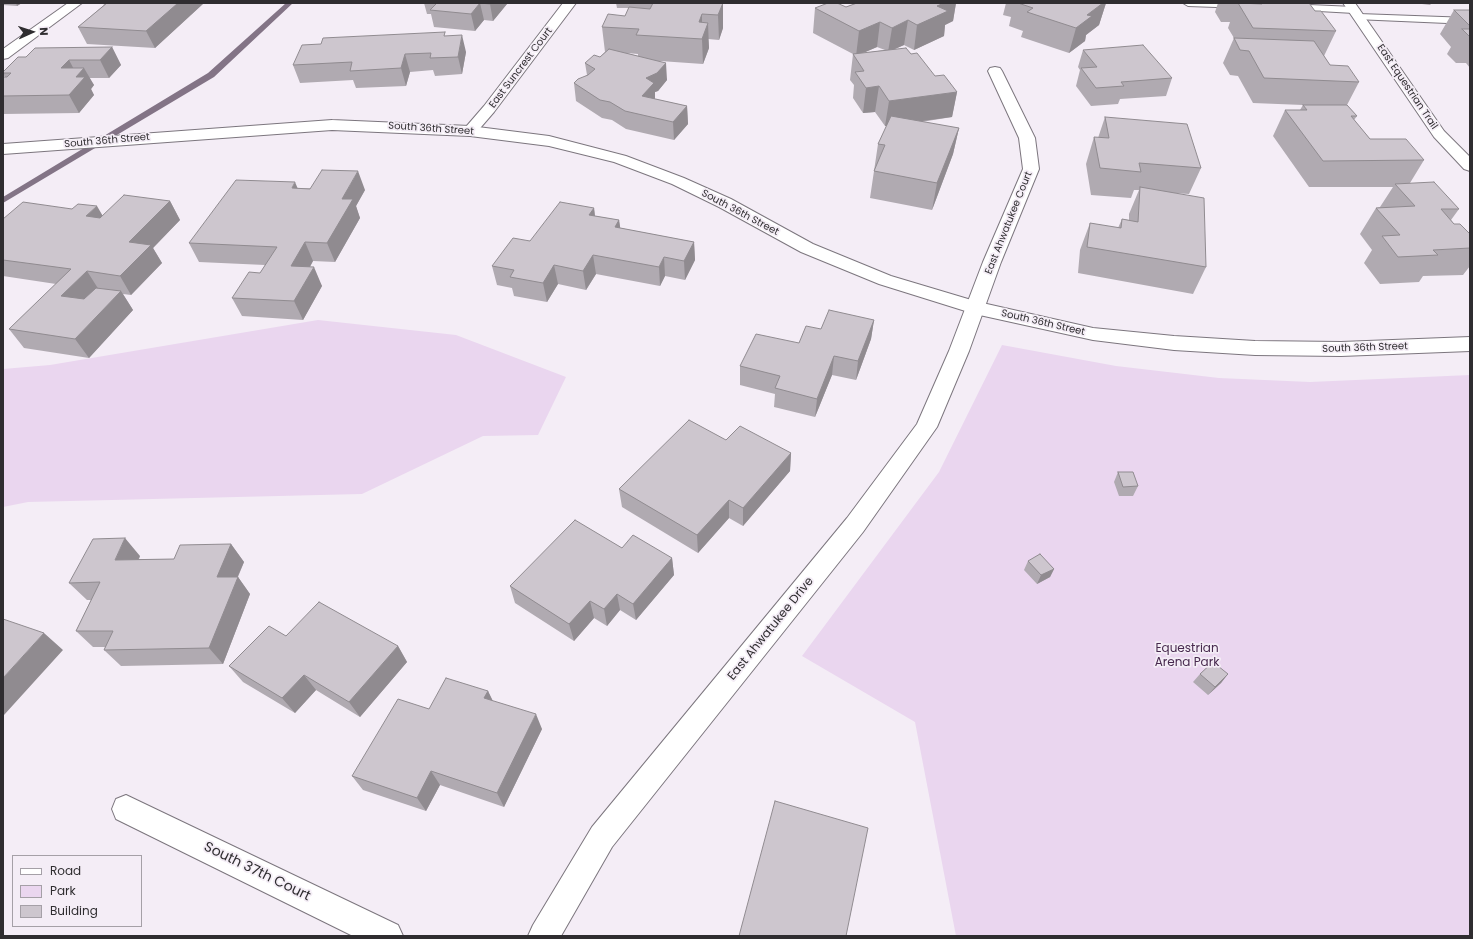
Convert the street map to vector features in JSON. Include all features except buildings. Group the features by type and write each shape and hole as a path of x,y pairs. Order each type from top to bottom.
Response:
{"street":[{"path":"3,55 76,3"},
{"name":"East Suncrest Court","path":"470,131 489,109 570,3"},
{"name":"East Equestrian Trail","path":"1354,10 1439,134 1470,166"},
{"name":"East Ahwatukee Court","path":"975,308 992,262 1031,169 1027,138 995,71"},
{"name":"South 36th Street","path":"3,149 332,125 470,131 549,141 620,159 678,181 725,203 807,248 885,280 975,308 1093,334 1189,344 1255,348 1341,349 1470,344"},
{"name":"East Ahwatukee Drive","path":"544,936 602,837 855,525 926,427 975,308"},
{"name":"South 37th Court","path":"126,809 387,936"}],"lane":[{"path":"1188,3 1251,6"},
{"path":"1275,7 1354,10 1470,21"}],"green space":[{"path":"318,320 456,335 566,377 538,435 483,436 362,494 28,502 3,507 3,369 50,365"},
{"name":"Equestrian Arena Park","path":"1002,345 1116,366 1219,378 1310,382 1470,375 1470,936 956,936 915,722 802,656 939,472"}],"waterway":[{"path":"3,201 211,75 290,3"}]}
